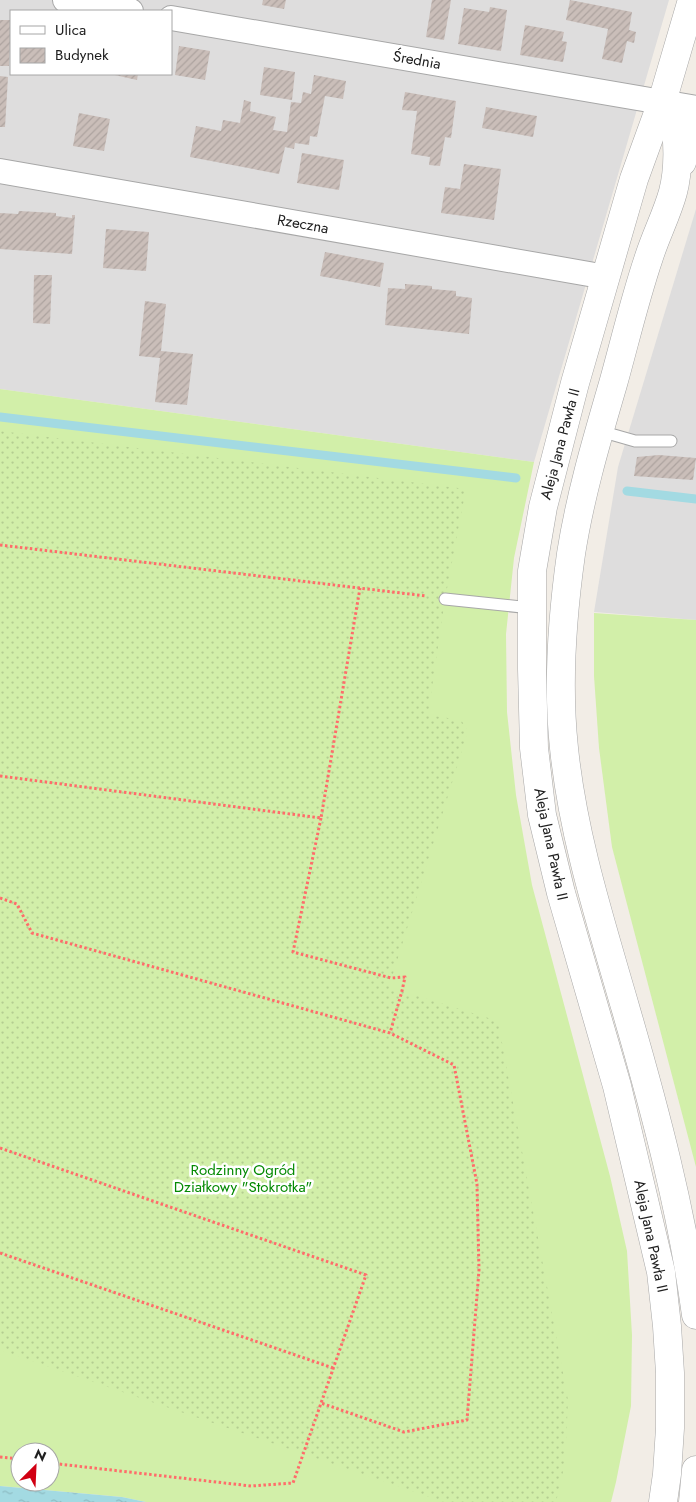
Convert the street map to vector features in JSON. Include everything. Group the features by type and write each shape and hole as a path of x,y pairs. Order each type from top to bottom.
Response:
{"street":[{"path":"65,0 125,10"},
{"name":"Aleja Jana Pawła II","path":"663,1502 670,1428 670,1373 661,1272 617,1086 560,893 542,815 534,748 531,608 532,571 543,507 575,383 634,179 662,102 692,0"},
{"name":"Średnia","path":"172,18 696,108"},
{"name":"Aleja Jana Pawła II","path":"662,102 671,115 677,140 674,187"},
{"name":"Aleja Jana Pawła II","path":"696,120 649,256 600,431 579,515 562,626 561,694 564,747 573,810 590,887 646,1080 676,1199 696,1315"},
{"name":"Rzeczna","path":"0,171 606,277"},
{"path":"606,277 622,275 637,268 649,256"},
{"path":"575,383 577,400 586,419 600,431"},
{"path":"693,1502 696,1470"}],"lane":[{"path":"600,431 635,441 671,441"},
{"path":"445,598 531,608"}],"path":[{"path":"0,545 445,598"},
{"path":"360,588 321,818 293,952 391,978 405,977 390,1033"},
{"path":"0,776 321,818"},
{"path":"0,898 17,904 32,933 390,1033 454,1065 477,1184 478,1270 467,1420 404,1432 321,1403"},
{"path":"0,1148 366,1275 293,1483 251,1486 60,1464"},
{"path":"0,1253 334,1368"}],"shaded area":[{"path":"0,0 669,0 534,462 0,389"},
{"path":"696,209 696,620 594,612 618,467"}],"green space":[{"name":"Rodzinny Ogród Działkowy \"Stokrotka\"","path":"0,389 534,462 514,558 506,634 507,712 516,795 532,885 610,1176 627,1251 632,1335 631,1406 611,1502 146,1502 122,1497 60,1491 60,1442 10,1442 10,1487 0,1486"},
{"name":"Rodzinny Ogród Działkowy \"Stokrotka\"","path":"0,431 466,489 445,599 428,715 461,720 468,731 389,987 498,1021 568,1400 565,1463 556,1502 444,1502 0,1350"},
{"path":"594,613 696,620 696,1167 612,847 599,748 594,676"}],"water":[{"path":"0,1486 10,1487 10,1492 60,1491 122,1497 146,1502 0,1502"}],"building":[{"path":"263,0 286,0 284,9 262,5"},
{"path":"432,0 451,0 444,40 426,37"},
{"path":"570,0 632,12 629,30 636,32 634,43 627,41 622,63 602,59 608,29 566,20"},
{"path":"490,7 507,10 501,51 458,44 464,8 489,12"},
{"path":"0,20 10,20 9,66 0,66"},
{"path":"525,25 564,32 562,41 567,42 563,62 520,55"},
{"path":"179,46 210,51 205,80 175,75"},
{"path":"264,67 295,72 292,100 260,95"},
{"path":"114,75 138,75 137,80"},
{"path":"314,75 346,81 343,99 325,96 317,137 310,136 309,145 295,143 294,149 285,147 279,174 190,157 196,126 221,131 223,120 240,123 244,100 251,102 250,111 276,117 273,130 287,132 291,102 301,103 303,92 311,94"},
{"path":"0,76 8,77 5,127 0,127"},
{"path":"405,92 456,101 451,138 445,137 440,166 429,165 430,157 411,154 417,111 402,110"},
{"path":"486,107 537,116 533,137 482,128"},
{"path":"79,113 110,119 104,151 73,146"},
{"path":"302,153 344,160 339,190 297,183"},
{"path":"464,164 501,169 494,220 441,213 445,187 460,189"},
{"path":"19,211 56,213 56,216 72,218 72,215 75,215 72,254 0,249 0,213 18,214"},
{"path":"106,229 149,232 146,271 103,268"},
{"path":"325,252 384,263 380,287 320,276"},
{"path":"34,275 52,275 50,324 33,323"},
{"path":"405,284 432,286 432,289 456,291 456,296 472,298 469,334 385,325 388,288 405,289"},
{"path":"145,301 166,304 161,351 193,354 187,405 155,402 160,358 139,356"},
{"path":"659,455 696,458 693,480 634,476 637,457"}],"waterway":[{"path":"0,417 516,478"},
{"path":"627,491 696,499"}]}
